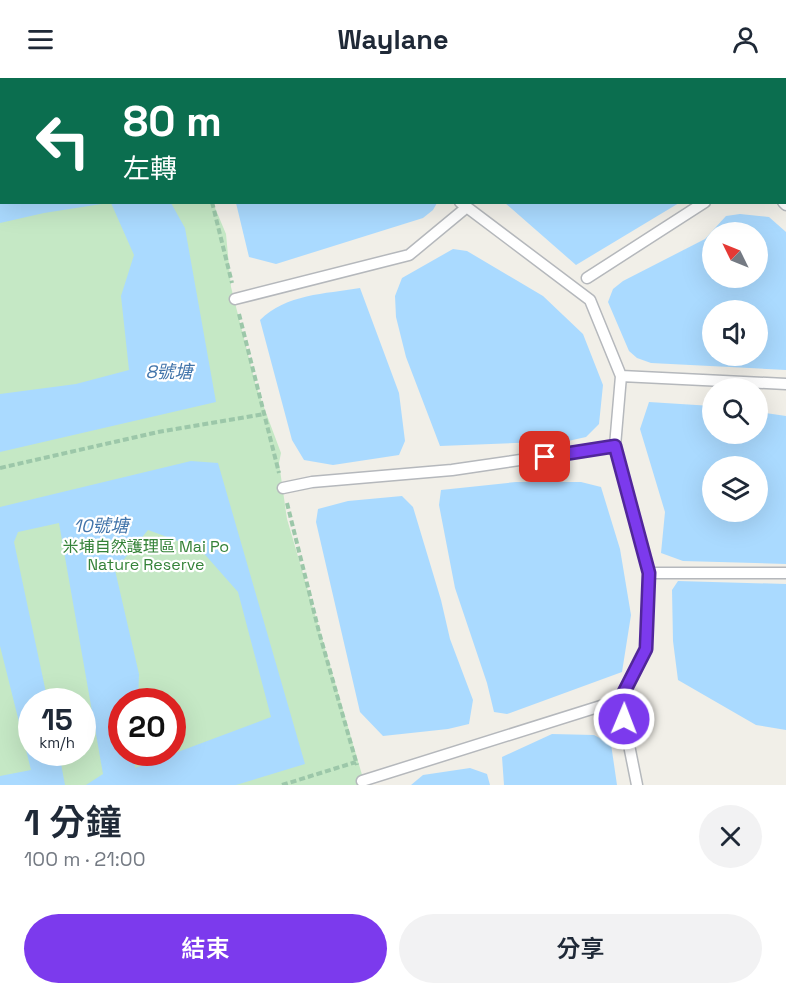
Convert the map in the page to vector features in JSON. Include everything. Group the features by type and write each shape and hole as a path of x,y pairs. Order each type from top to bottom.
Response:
{"lane":[{"path":"587,278 702,204"},
{"path":"236,299 409,255 464,205 590,300 621,376 615,446 649,573 646,649 620,700 637,785"},
{"path":"621,376 786,384"},
{"path":"283,488 312,482 452,470 615,446"},
{"path":"649,573 786,573"},
{"path":"362,781 620,700"}],"path":[{"path":"0,468 158,432 264,414"},
{"path":"282,785 356,762"}],"green space":[{"name":"米埔自然護理區 Mai Po Nature Reserve","path":"0,204 213,204 226,234 231,287 256,386 281,453 279,463 287,519 365,785 0,785"}],"water":[{"path":"0,204 102,204 44,213 0,223"},
{"name":"8號塘","path":"111,204 172,204 185,228 216,402 0,452 0,394 76,384 129,370 121,296 134,255"},
{"path":"236,204 436,204 423,218 276,264 249,257"},
{"path":"506,204 677,204 576,265"},
{"path":"740,214 769,217 786,232 786,370 709,366 768,366 768,300 702,300 702,366 651,363 637,358 629,351 608,302 613,289 623,281 702,241 702,288 768,288 768,222 721,222 726,216"},
{"path":"453,249 467,251 543,296 583,334 603,385 599,424 586,437 568,441 440,446 406,357 396,317 395,296 402,278"},
{"path":"360,288 399,393 405,441 399,455 333,465 304,460 292,440 260,320 270,311 294,300"},
{"path":"649,402 702,405 702,444 768,444 768,413 786,416 786,564 683,561 661,553 665,512 640,429"},
{"name":"10號塘","path":"191,461 218,463 305,764 236,785 86,785 103,774 96,734 96,688 88,688 59,523 18,532 14,542 45,688 18,688 18,718 0,646 0,507","holes":["148,530 200,549 238,592 271,717 186,749 186,766 135,768 135,766 108,766 108,688 138,688 139,674 115,570"]},
{"path":"516,482 581,482 601,487 620,549 631,615 622,672 507,714 494,712 487,683 455,588 439,505 441,490"},
{"path":"402,496 413,507 441,600 450,639 473,700 469,724 448,729 383,736 360,712 316,522 318,509 348,501"},
{"path":"678,581 786,584 786,730 756,725 678,680 673,641 672,590"},
{"path":"552,734 594,735 611,744 617,785 504,785 502,757"},
{"name":"10號塘","path":"30,766 61,766 65,785 0,785 0,776 31,770"},
{"path":"470,768 487,774 490,785 411,785 423,775"}],"route":[{"path":"545,457 615,446 649,573 646,649 620,700 624,719"}]}
